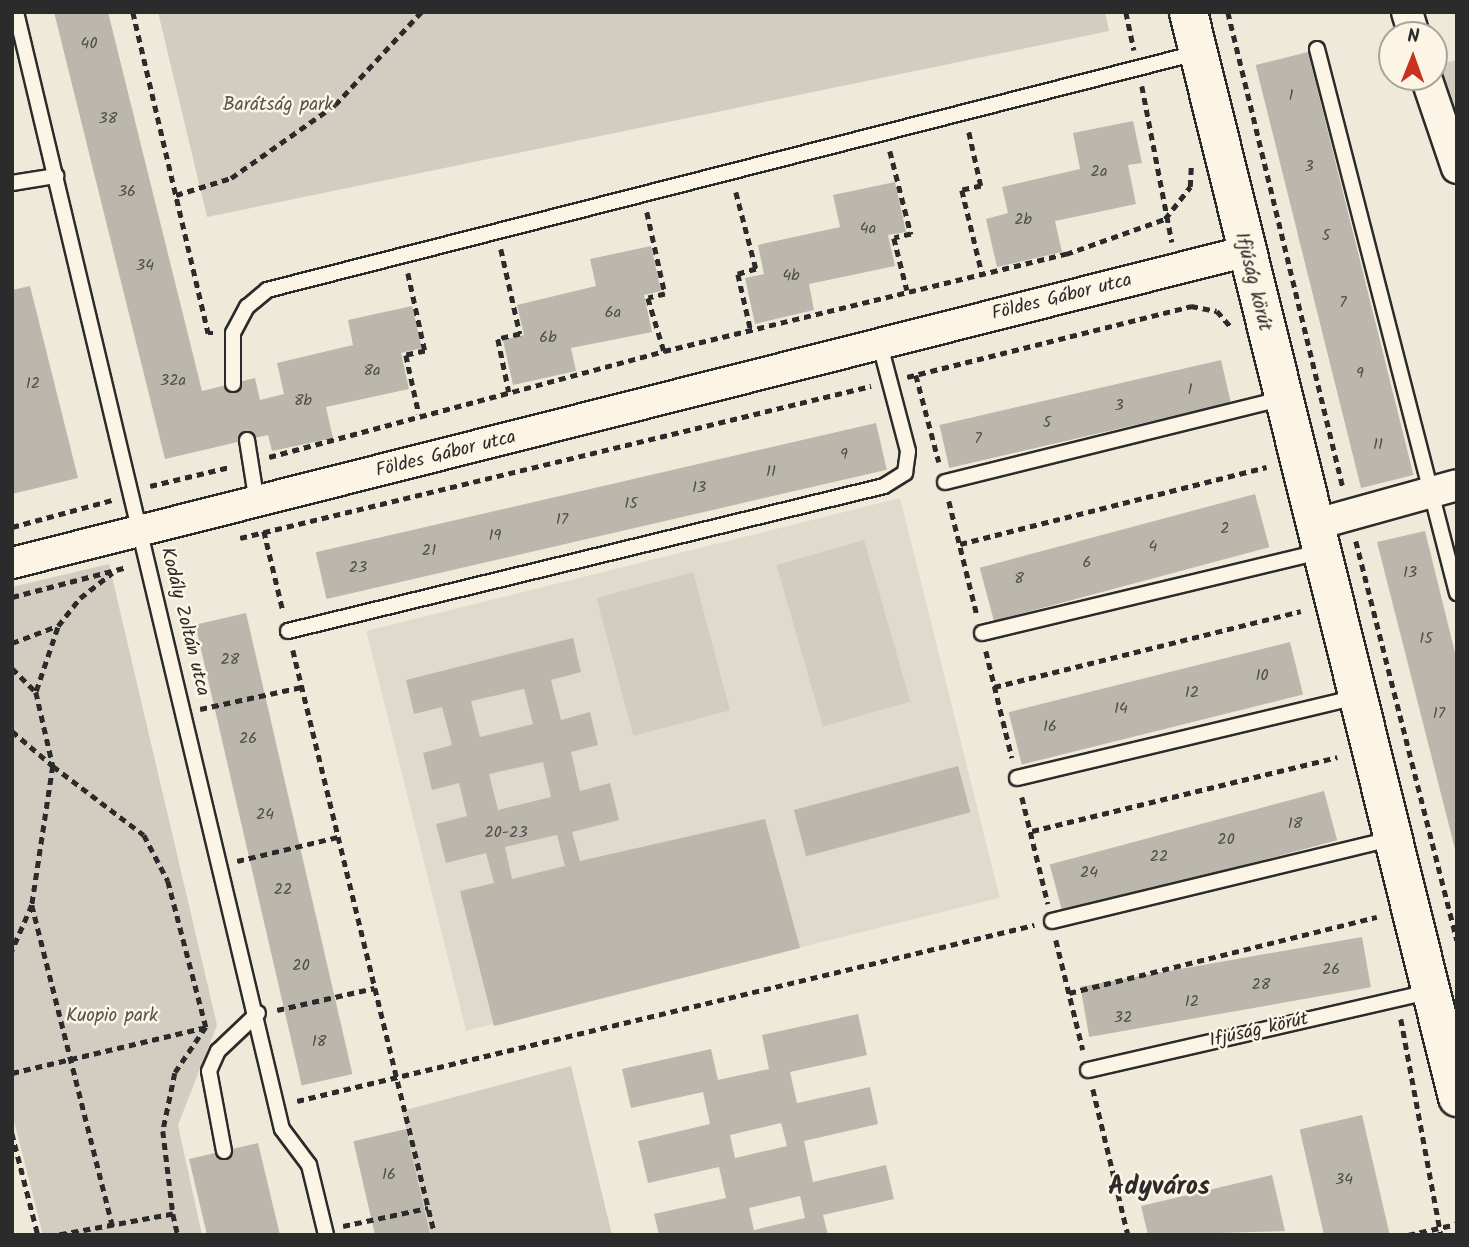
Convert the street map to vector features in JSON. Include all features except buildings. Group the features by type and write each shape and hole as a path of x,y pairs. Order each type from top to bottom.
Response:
{"street":[{"name":"Ifjúság körút","path":"1188,12 1281,399 1307,545 1340,700 1392,839 1413,995 1457,1097"},
{"path":"1431,91 1457,168"},
{"name":"Földes Gábor utca","path":"12,563 145,546 257,503 1244,252"},
{"path":"1307,545 1349,514 1444,489"}],"lane":[{"name":"Kodály Zoltán utca","path":"16,12 258,1013 282,1129 309,1165 326,1232"},
{"path":"1317,49 1444,489 1457,593"},
{"path":"233,384 233,333 247,307 267,290 1198,53"},
{"path":"12,183 56,176"},
{"path":"288,631 884,486 905,473 908,451 880,345"},
{"path":"945,482 1281,399"},
{"path":"247,440 257,503"},
{"path":"982,634 1307,545"},
{"path":"1017,778 1340,700"},
{"path":"1052,921 1392,839"},
{"name":"Ifjúság körút","path":"1088,1070 1413,995"},
{"path":"224,1151 209,1071 218,1051 258,1013"}],"path":[{"path":"133,12 208,334 233,333"},
{"path":"176,195 231,178 335,105 421,12"},
{"path":"1126,12 1167,200 1165,219"},
{"path":"1228,12 1349,514 1457,940"},
{"path":"964,113 981,186 962,190 982,273"},
{"path":"886,132 911,234 894,238 907,290"},
{"path":"12,527 99,506 132,490 251,462 419,414 907,290 1066,254 1165,219 1190,187 1189,158"},
{"path":"731,172 756,269 738,274 751,331"},
{"path":"644,194 665,294 648,298 664,351"},
{"path":"497,232 520,334 498,339 509,392"},
{"path":"404,255 425,351 406,355 419,414"},
{"path":"225,541 889,382 1191,306 1217,311 1234,337"},
{"path":"916,375 1032,831 1128,1235"},
{"path":"1263,456 1269,481"},
{"path":"960,544 1266,467"},
{"path":"257,503 435,1235"},
{"path":"1304,624 1301,611 1307,545"},
{"path":"36,692 58,626 91,587 118,570 145,546"},
{"path":"12,597 118,570"},
{"path":"995,687 1301,611"},
{"path":"12,643 18,636 58,626"},
{"path":"12,668 36,692 54,766 32,905 12,951"},
{"path":"186,712 302,687"},
{"path":"1340,700 1337,757 1340,769"},
{"path":"12,731 144,835 168,881 206,1027 175,1073 163,1131 178,1235"},
{"path":"1032,831 1337,757"},
{"path":"222,864 338,837"},
{"path":"32,905 113,1227"},
{"path":"1374,905 1381,930"},
{"path":"1069,993 1377,917"},
{"path":"279,1106 396,1075 1052,921"},
{"path":"12,1073 258,1013 375,988"},
{"path":"1413,995 1441,1235"},
{"path":"12,1133 38,1235"},
{"path":"326,1232 428,1208"},
{"path":"58,1235 173,1214"},
{"path":"1408,1235 1457,1224"}],"shaded area":[{"path":"900,498 1000,898 466,1031 366,631"}],"green space":[{"name":"Barátság park","path":"158,12 1105,12 1109,31 207,217"},
{"path":"1457,60 1457,168 1440,91 1448,91 1448,62"},
{"path":"864,540 910,701 823,727 777,565"},
{"name":"Kuopio park","path":"109,564 217,1025 178,1125 202,1235 43,1235 12,1113 12,587"},
{"path":"693,572 730,710 633,736 596,598"},
{"path":"571,1066 612,1235 431,1235 402,1111"}],"district":[{"name":"Adyváros","path":"1159,1188"}]}
